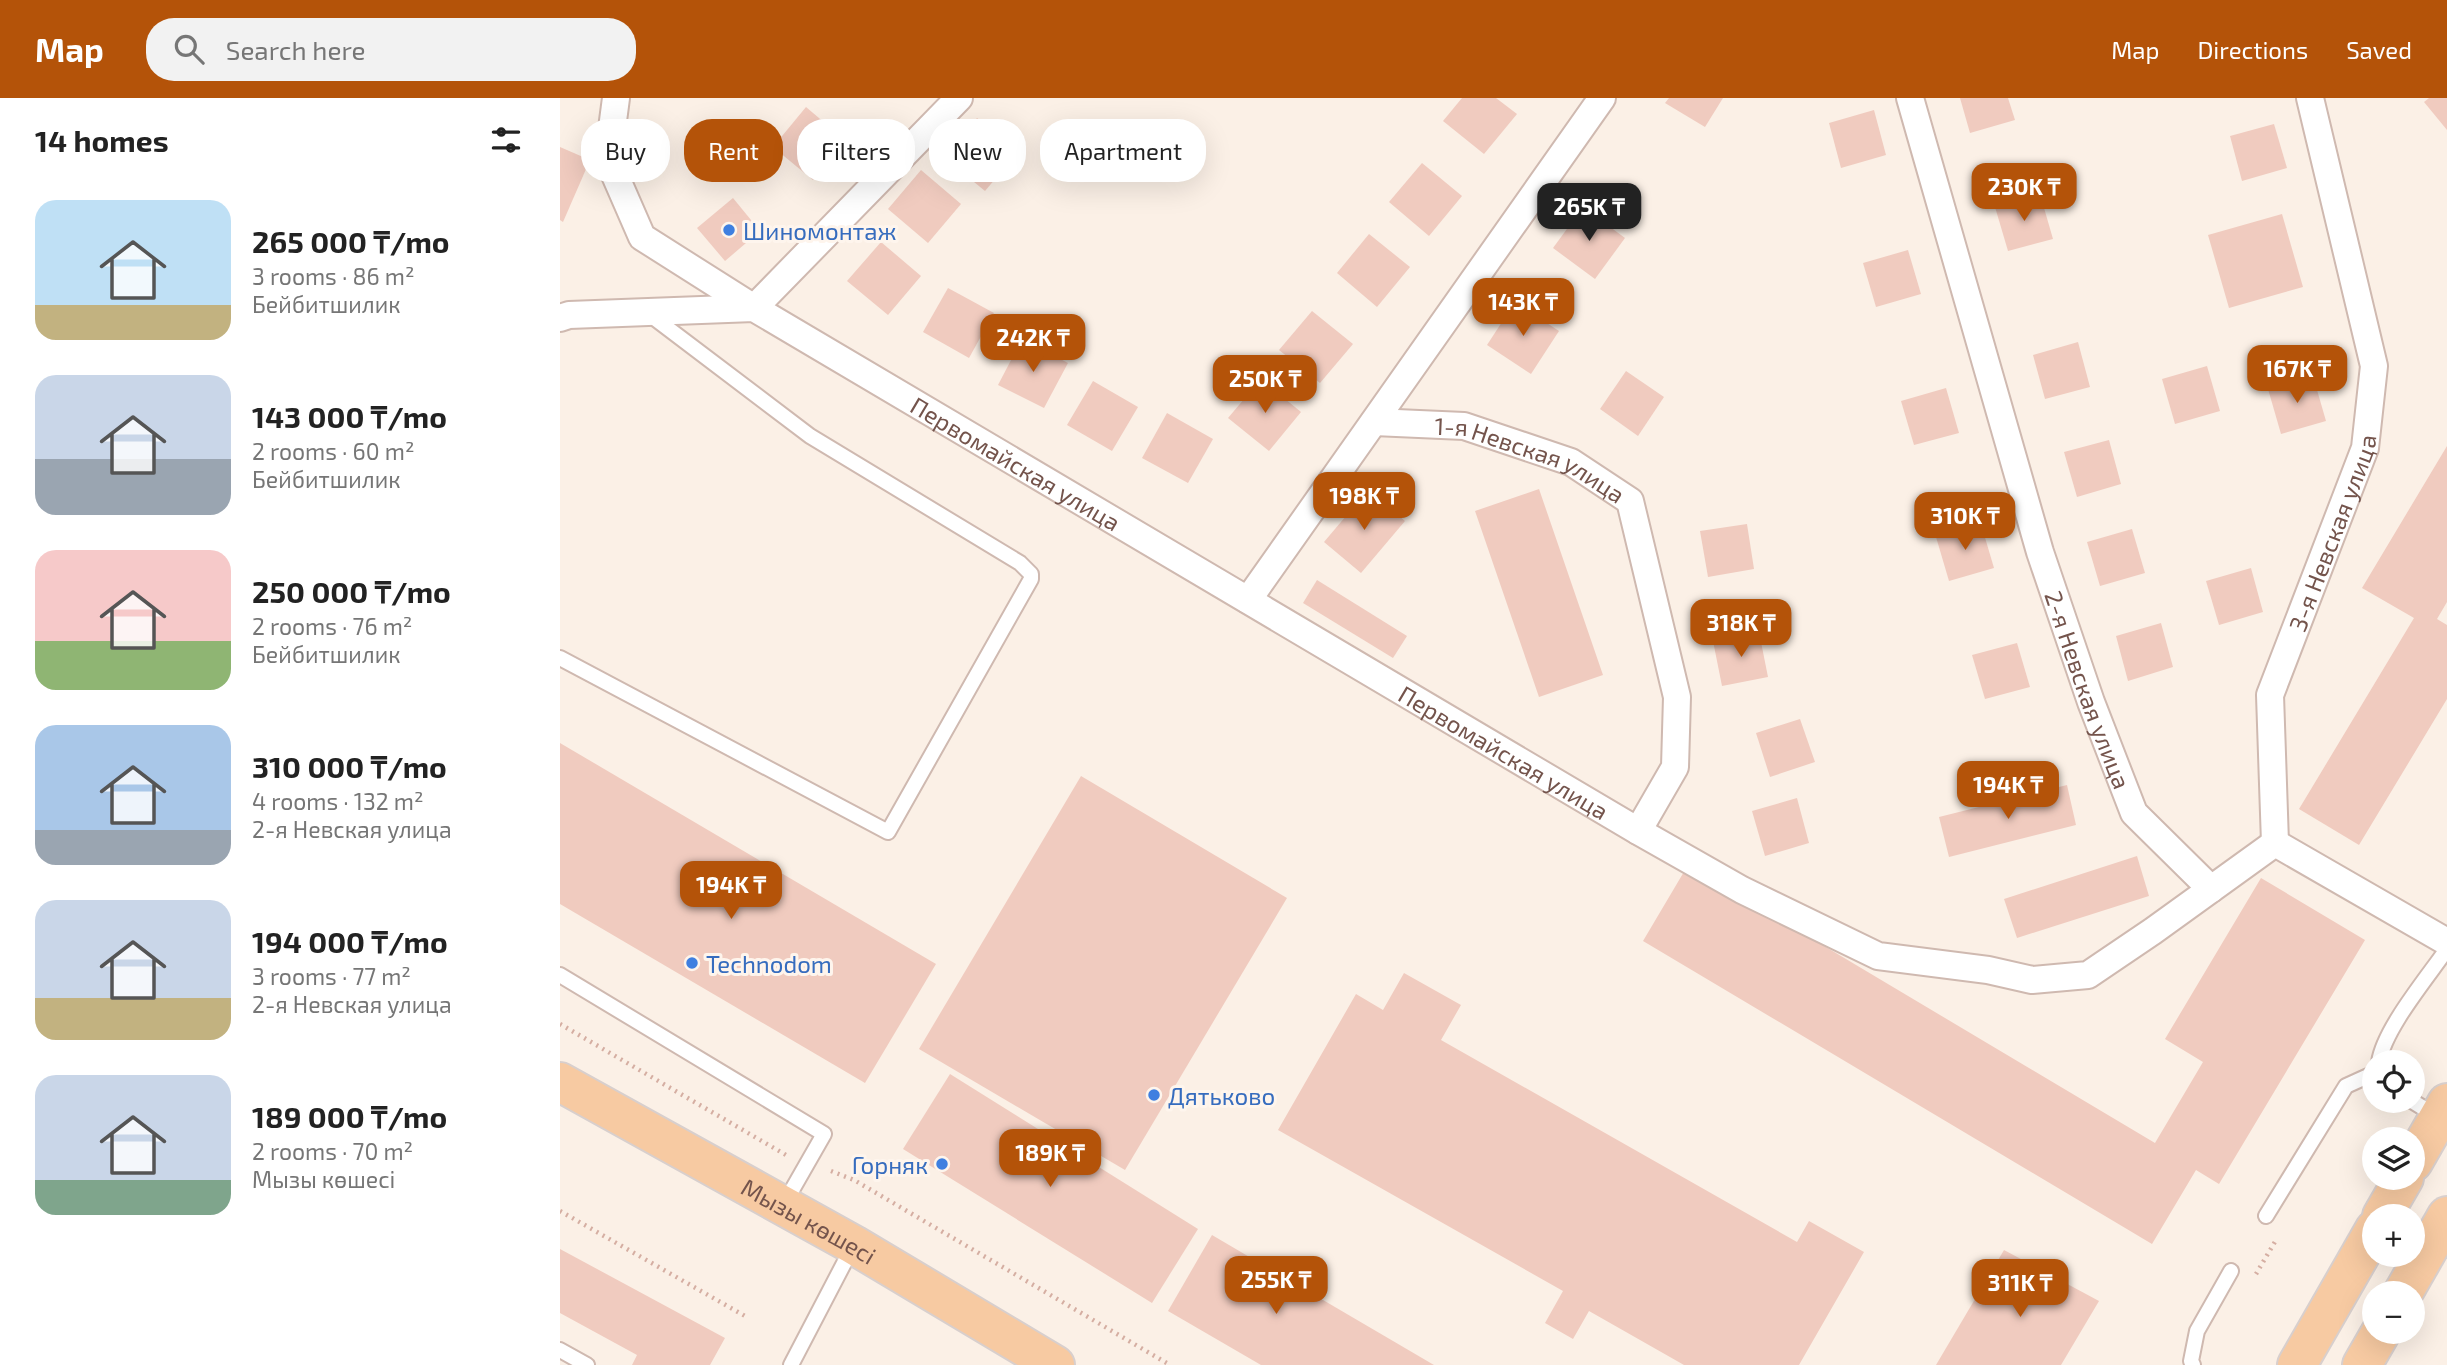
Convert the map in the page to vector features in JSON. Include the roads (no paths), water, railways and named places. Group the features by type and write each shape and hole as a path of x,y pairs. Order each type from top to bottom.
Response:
{"main road":[{"name":"Мызы көшесі","path":"560,1083 854,1245 1055,1365"},
{"path":"2425,1129 2433,1107"},
{"path":"2410,1281 2447,1216"},
{"path":"2297,1365 2362,1252"},
{"path":"2362,1365 2374,1344"}],"street":[{"name":"Первомайская улица","path":"616,98 608,159 642,237 754,308 1638,831 1742,890 1878,956 1988,971 2032,981 2088,975 2275,843"},
{"path":"560,318 569,315 645,311 754,308 959,98"},
{"path":"1248,600 1602,98"},
{"name":"2-я Невская улица","path":"1909,98 2033,527 2091,702 2134,813 2211,889"},
{"name":"3-я Невская улица","path":"2275,843 2270,695 2365,448 2374,366 2310,98"},
{"name":"1-я Невская улица","path":"1374,422 1464,426 1571,462 1630,501 1677,698 1675,767 1638,831"},
{"path":"2275,843 2447,942"}],"lane":[{"path":"560,659 888,832 1031,579 1031,573 1020,564 810,436 645,311"},
{"path":"2382,1050 2397,1021 2447,949"},
{"path":"560,975 824,1134 783,1205"},
{"path":"2266,1216 2346,1086 2362,1079"},
{"path":"791,1365 854,1245"},
{"path":"2193,1365 2191,1361 2197,1331 2231,1271"},
{"path":"560,1350 587,1365"}],"place":[{"name":"Шиномонтаж","path":"729,230"},
{"name":"Technodom","path":"692,963"},
{"name":"Дятьково","path":"1154,1095"},
{"name":"Горняк","path":"942,1164"}]}
